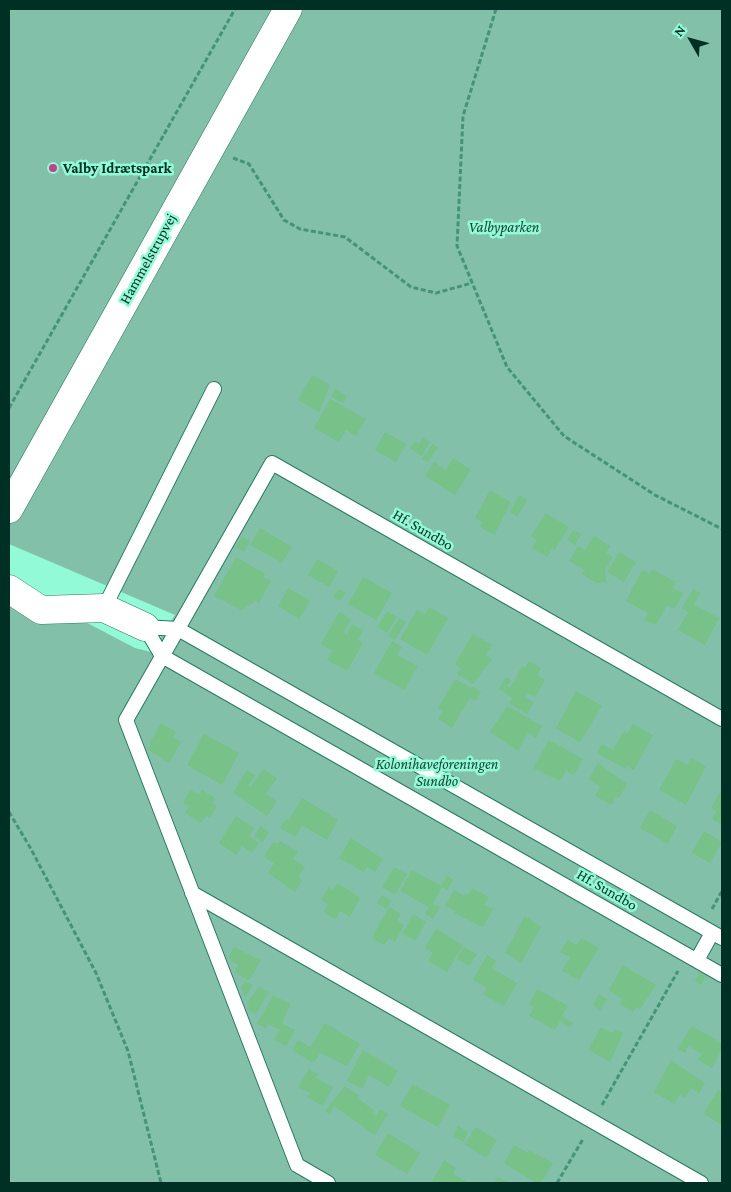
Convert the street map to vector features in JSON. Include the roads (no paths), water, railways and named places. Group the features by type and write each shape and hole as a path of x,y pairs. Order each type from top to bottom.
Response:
{"street":[{"name":"Hammelstrupvej","path":"9,509 288,9"},
{"path":"9,590 41,610 104,608 145,627"}],"lane":[{"path":"104,608 214,389"},
{"name":"Hf. Sundbo","path":"328,1183 297,1165 126,720 272,464 722,719"},
{"path":"145,627 162,656"},
{"name":"Hf. Sundbo","path":"145,627 178,629 717,935 692,958"},
{"name":"Hf. Sundbo","path":"162,656 722,975"},
{"path":"192,893 701,1183"}],"place":[{"name":"Valby Idrætspark","path":"53,168"}],"park label":[{"name":"Valbyparken","path":"504,227"},
{"name":"Kolonihaveforeningen Sundbo","path":"437,772"}]}
